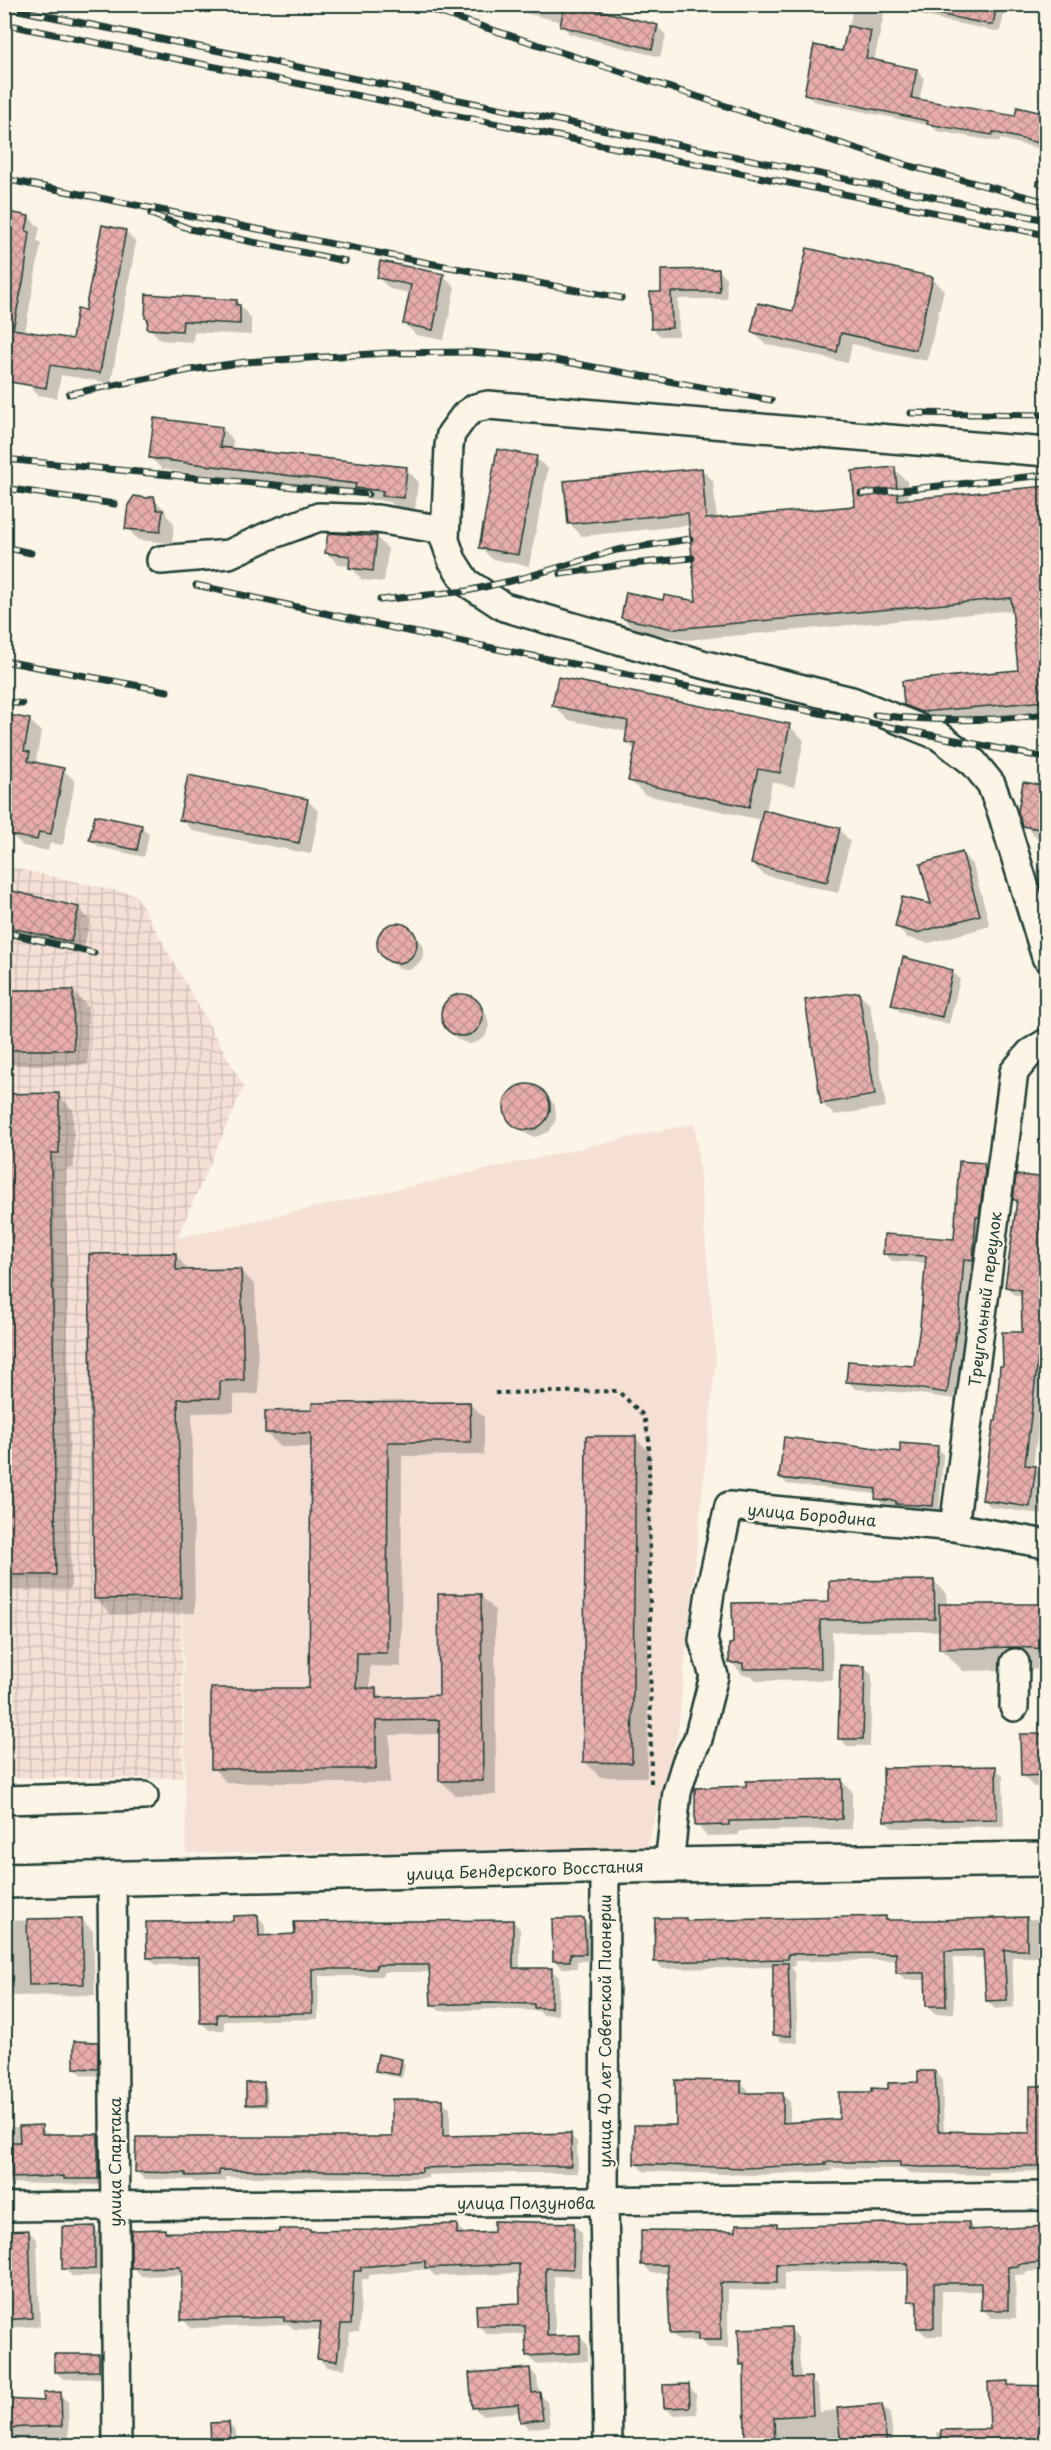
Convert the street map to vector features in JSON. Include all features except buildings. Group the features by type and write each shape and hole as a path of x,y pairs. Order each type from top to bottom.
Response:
{"main road":[{"name":"улица Бендерского Восстания","path":"4,1881 669,1865 1047,1859"}],"street":[{"path":"1047,452 488,405 475,408 465,415 451,434 444,530 452,560 461,576 504,607 702,664 852,701 939,736 961,752 982,772 996,797 1047,957"},
{"path":"161,560 229,555 268,536 320,517 377,519 444,530"},
{"name":"Треугольный переулок","path":"954,1527 1014,1072 1030,1053 1047,1043"},
{"name":"улица Бородина","path":"669,1865 677,1792 686,1764 698,1739 714,1676 703,1640 710,1592 729,1506 954,1527 1047,1544"},
{"path":"1014,1707 1015,1664"},
{"path":"4,1800 144,1796"},
{"name":"улица 40 лет Советской Пионерии","path":"604,1868 604,2201 608,2445"},
{"name":"улица Спартака","path":"112,1878 117,2445"},
{"name":"улица Ползунова","path":"4,2206 1047,2196"}],"path":[{"path":"495,1393 618,1391 644,1416 649,1440 651,1795"}],"shaded area":[{"path":"5,866 136,895 244,1087 177,1238 183,1778 5,1778"},
{"path":"695,1123 716,1359 678,1731 646,1851 186,1853 177,1238"}],"railway":[{"path":"413,4 910,166 1046,202"},
{"path":"4,7 1046,220"},
{"path":"4,24 1046,235"},
{"path":"4,179 444,266 621,298"},
{"path":"1039,183 1046,185"},
{"path":"151,214 190,229 345,261"},
{"path":"69,394 190,370 245,362 387,353 469,352 545,358 771,400"},
{"path":"911,413 1046,415"},
{"path":"4,459 368,494"},
{"path":"861,494 1046,475"},
{"path":"4,488 115,504"},
{"path":"380,600 467,591 523,578 617,550 690,539"},
{"path":"4,547 31,553"},
{"path":"561,574 692,558"},
{"path":"196,585 407,631 1046,758"},
{"path":"4,661 167,691"},
{"path":"4,701 22,704"},
{"path":"875,715 961,720 1046,714"},
{"path":"4,932 94,953"}]}
